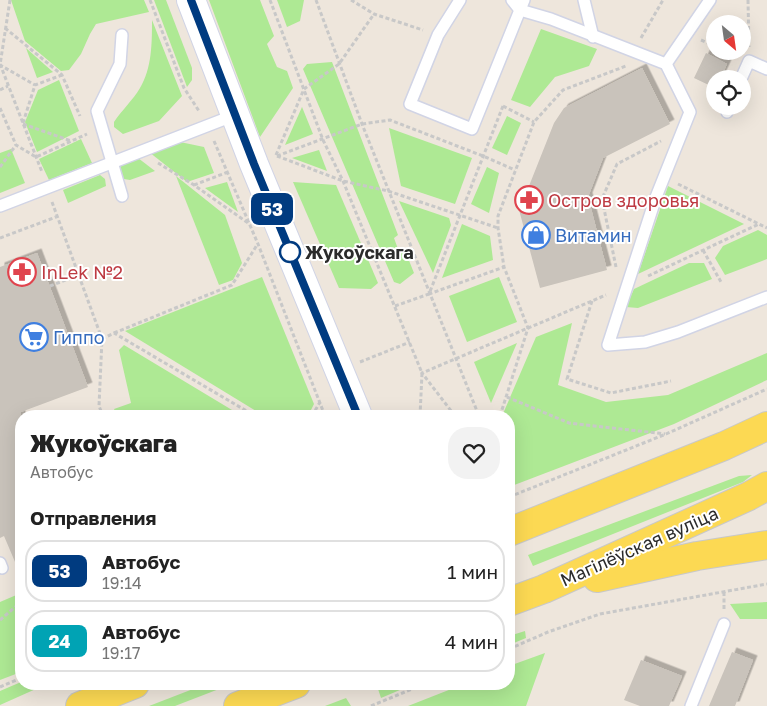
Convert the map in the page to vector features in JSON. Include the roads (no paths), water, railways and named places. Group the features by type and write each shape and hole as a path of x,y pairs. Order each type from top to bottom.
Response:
{"main road":[{"path":"191,0 235,115 356,410"},
{"path":"515,530 724,446 767,426"},
{"path":"724,446 767,448"},
{"name":"Магілёўская вуліца","path":"515,600 544,589 767,486"},
{"path":"544,589 697,556 767,545"},
{"path":"80,706 120,690"},
{"path":"238,706 280,690"}],"lane":[{"path":"460,0 438,35 410,104 472,129 522,5"},
{"path":"512,0 593,37 666,64 690,112 624,287 608,344 645,342 678,332 767,297"},
{"path":"584,0 593,37"},
{"path":"666,64 710,0"},
{"path":"122,34 120,64 97,112 122,196"},
{"path":"745,70 749,61 767,69"},
{"path":"0,206 235,115"},
{"path":"691,706 724,624"}],"place":[{"name":"Остров здоровья","path":"529,200"},
{"name":"Витамин","path":"536,235"},
{"name":"Жукоўскага","path":"290,252"},
{"name":"InLek №2","path":"22,272"},
{"name":"Гиппо","path":"34,337"}]}
